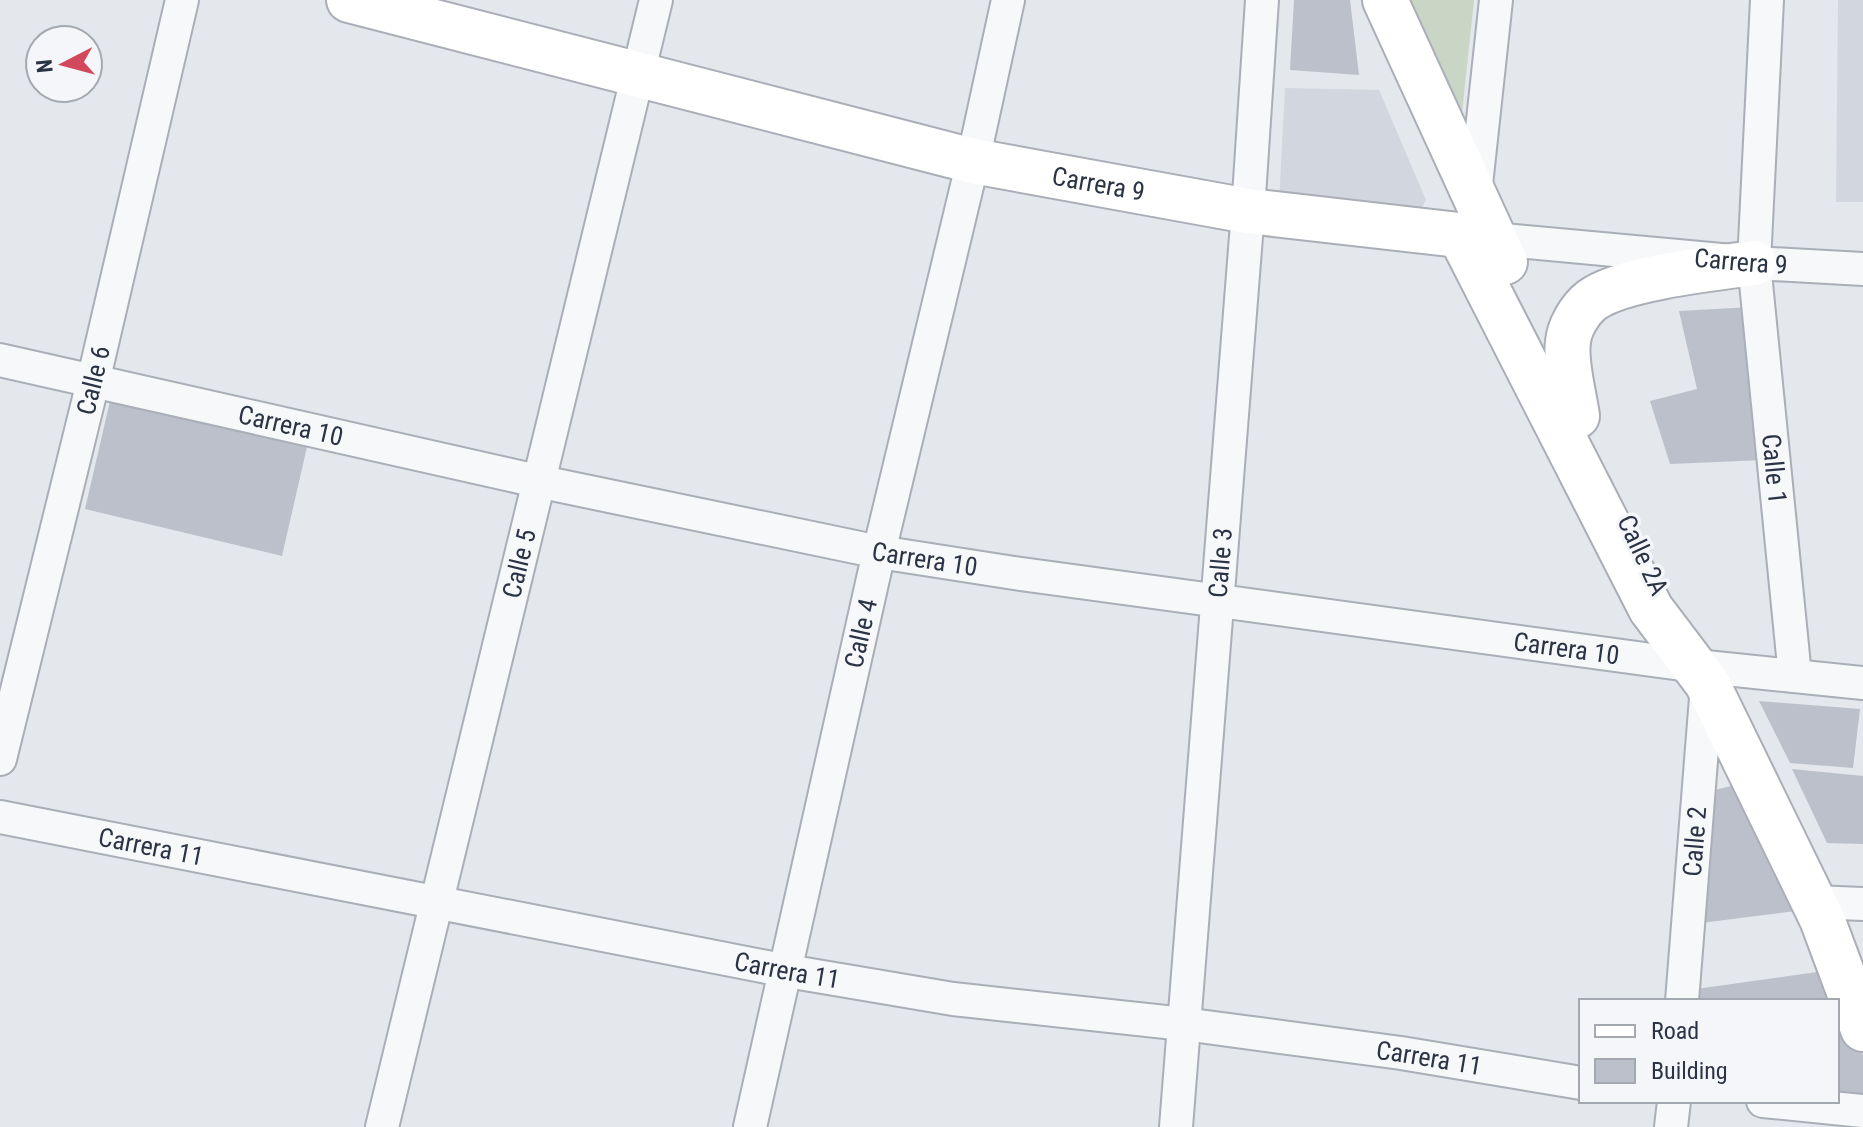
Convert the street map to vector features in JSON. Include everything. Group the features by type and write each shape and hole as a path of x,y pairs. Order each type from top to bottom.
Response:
{"main road":[{"name":"Carrera 9","path":"349,0 973,161 1248,211 1476,224"},
{"name":"Calle 2A","path":"1385,0 1476,224 1651,609 1701,674"},
{"name":"Calle 2A","path":"1476,224 1577,416 1701,674"},
{"path":"1577,416 1568,342 1576,317 1592,300 1622,287 1651,280 1754,263"},
{"path":"1701,674 1814,902 1863,1029"}],"street":[{"name":"Calle 6","path":"0,759 93,382 182,0"},
{"name":"Calle 5","path":"382,1127 656,0"},
{"name":"Calle 4","path":"750,1127 879,552 973,161 1008,0"},
{"name":"Calle 3","path":"1176,1127 1262,0"},
{"path":"1476,224 1496,0"},
{"path":"1754,263 1767,0"},
{"name":"Carrera 9","path":"1476,224 1754,263 1863,269"},
{"name":"Calle 1","path":"1754,263 1795,676"},
{"name":"Carrera 10","path":"0,360 537,481 879,552 1701,674 1795,676 1863,683"},
{"name":"Calle 2","path":"1682,999 1701,674"},
{"name":"Carrera 11","path":"0,817 787,971 953,999 1184,1024 1401,1053 1579,1083"},
{"path":"1814,902 1863,904"},
{"path":"1671,1127 1674,1103"},
{"path":"1783,1103 1863,1111"}],"shaded area":[{"path":"1838,0 1863,0 1863,202 1836,202"},
{"path":"1285,88 1379,90 1426,200 1417,216 1279,203"}],"green space":[{"path":"1409,0 1474,0 1462,113"}],"building":[{"path":"1294,0 1350,0 1359,75 1290,70"},
{"path":"1752,307 1764,460 1670,464 1650,401 1697,389 1679,311"},
{"path":"110,401 307,447 282,556 85,509"},
{"path":"1759,701 1860,709 1853,768 1790,763"},
{"path":"1792,769 1863,776 1863,844 1827,843"},
{"path":"1735,785 1796,911 1693,924 1703,793"},
{"path":"1838,969 1863,1056 1863,1111 1839,1102 1839,999 1688,999 1689,990"}]}
